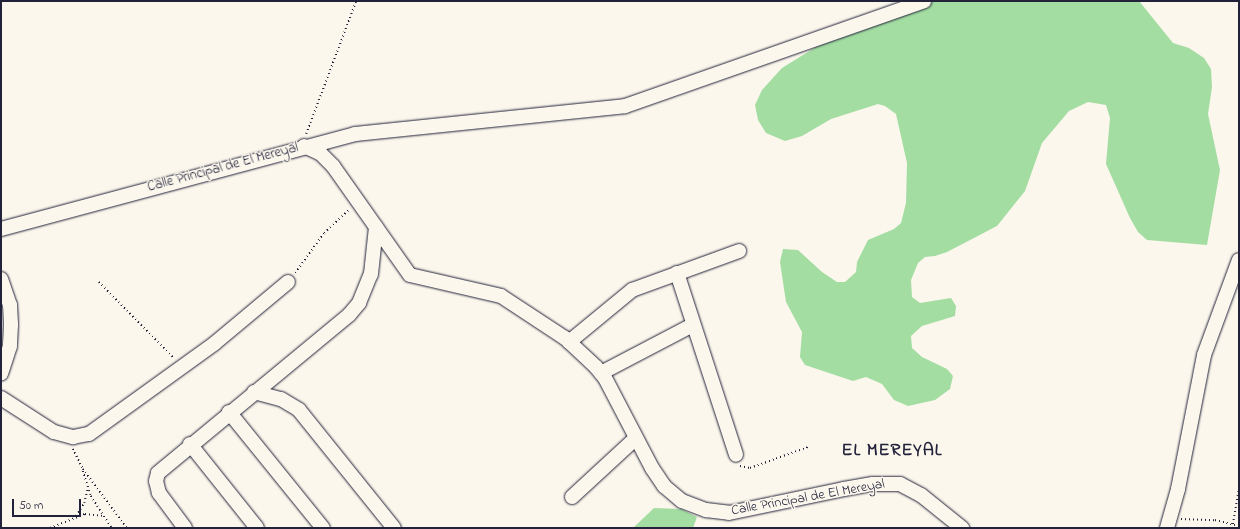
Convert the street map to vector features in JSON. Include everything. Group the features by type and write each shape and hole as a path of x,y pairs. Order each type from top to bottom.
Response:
{"street":[{"path":"304,146 384,129 625,106 924,1"},
{"name":"Calle Principal de El Mereyal","path":"2,232 304,146 321,154 333,166 410,275 501,296 569,342 602,373 636,438 664,486 682,501 706,510 729,513 844,489 890,483 908,486 962,528"},
{"path":"185,528 164,501 156,481 163,467 344,319 359,302 374,262 376,227"},
{"path":"569,342 632,290 739,251"},
{"path":"1168,527 1178,489 1204,354 1239,260"},
{"path":"677,273 736,455"},
{"path":"1,277 10,305 11,336 8,356 1,374"},
{"path":"1,398 47,428 73,437 89,434 238,325 288,282"},
{"path":"602,373 693,325"},
{"path":"254,392 282,400 299,410 394,528"},
{"path":"229,412 323,528"},
{"path":"572,497 636,438"},
{"path":"190,444 257,528"}],"path":[{"path":"304,146 309,121 356,1"},
{"path":"288,282 324,233 344,213 359,203"},
{"path":"99,282 183,366"},
{"path":"73,437 75,455 83,469 127,528"},
{"path":"736,455 741,466 750,468 808,447"},
{"path":"83,469 88,486 104,517 112,528"},
{"path":"76,516 84,503 88,486"},
{"path":"1232,528 1239,487"},
{"path":"50,528 76,516 91,514 104,517"},
{"path":"1168,527 1175,522 1189,518 1239,526"}],"green space":[{"path":"924,1 1139,1 1173,43 1189,48 1204,58 1211,69 1212,87 1208,114 1220,170 1207,245 1147,240 1138,232 1130,218 1106,164 1110,118 1106,105 1088,102 1069,111 1042,143 1025,191 997,226 947,252 935,256 925,257 918,263 911,280 912,297 920,303 951,298 956,306 955,316 922,326 911,336 912,348 922,357 947,369 953,376 950,389 935,400 908,406 894,400 882,384 866,377 853,381 805,365 800,357 802,332 786,302 780,262 783,249 798,250 822,272 837,282 845,282 856,272 857,262 868,240 894,229 901,223 906,203 907,163 896,114 885,106 878,104 831,119 802,136 785,141 766,133 758,120 755,105 762,90 782,68 848,27"},
{"path":"654,508 681,509 697,517 693,528 633,528"}],"district":[{"name":"EL MEREYAL","path":"892,451"}]}
